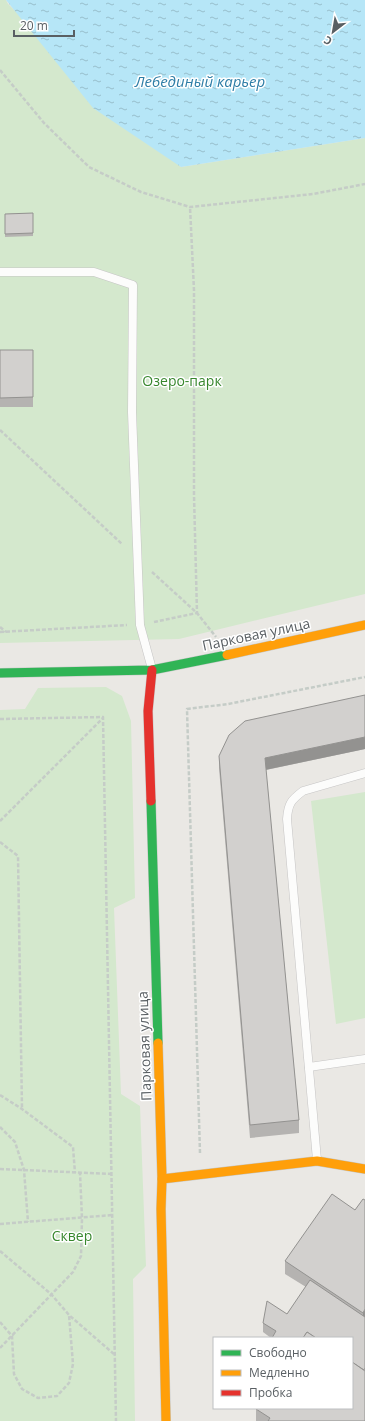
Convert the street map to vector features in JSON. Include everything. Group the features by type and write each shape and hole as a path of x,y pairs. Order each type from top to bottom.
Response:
{"street":[{"name":"Парковая улица","path":"0,673 152,670 365,625"},
{"name":"Парковая улица","path":"152,670 148,711 162,1179 161,1209 166,1421"},
{"path":"162,1179 200,1176 317,1160 365,1169"}],"lane":[{"path":"0,272 94,272 133,285 132,412 140,625 152,670"},
{"path":"317,1160 287,819 288,806 294,797 303,791 365,773"},
{"path":"309,1068 365,1059"}],"path":[{"path":"0,70 44,123 89,167 141,192 190,206 313,194 365,184"},
{"path":"190,206 194,290 194,495 197,614"},
{"path":"0,430 197,614 218,638"},
{"path":"0,632 140,625 197,614"},
{"path":"0,627 6,632"},
{"path":"200,1176 187,709 228,704 365,677"},
{"path":"0,719 103,717"},
{"path":"0,821 103,717"},
{"path":"103,717 116,1421"},
{"path":"0,842 18,856 22,1109"},
{"path":"0,1095 22,1109 73,1147 75,1172"},
{"path":"0,1127 15,1142 24,1170 28,1222"},
{"path":"0,1168 112,1174"},
{"path":"0,1348 72,1272 81,1256 82,1218 80,1173"},
{"path":"0,1224 113,1215"},
{"path":"0,1251 52,1294 69,1314 115,1355"},
{"path":"0,1322 12,1336 14,1374 22,1388 38,1398 57,1396 69,1383 73,1364 69,1314"}],"green space":[{"name":"Озеро-парк","path":"0,0 6,0 8,4 181,167 365,138 365,594 179,639 0,643"},
{"name":"Сквер","path":"106,687 122,696 131,721 135,898 114,908 121,1094 140,1106 146,1266 133,1279 135,1421 0,1421 0,710 25,709 38,688"},
{"path":"365,792 365,1018 336,1024 311,801"}],"water":[{"name":"Лебединый карьер","path":"6,0 365,0 365,138 181,167 93,108"}],"building":[{"path":"33,213 33,233 5,234 5,214"},
{"path":"0,350 33,350 33,397 0,398"},
{"path":"365,695 365,737 265,758 299,1120 250,1125 219,756 229,735 245,721"},
{"path":"332,1194 355,1210 363,1199 365,1200 365,1309 363,1313 285,1261"},
{"path":"310,1280 365,1317 364,1370 353,1363 353,1337 314,1337 307,1332 304,1337 273,1337 276,1331 263,1323 267,1301 287,1314"},
{"path":"307,1332 314,1337 304,1337"},
{"path":"353,1363 365,1371 365,1421 268,1421 270,1418 256,1409 353,1409"}],"traffic: fast":[{"path":"0,673 152,670 227,655"},
{"path":"151,801 158,1043"}],"traffic: slow":[{"path":"227,655 365,625"},
{"path":"158,1043 166,1421"},
{"path":"162,1179 317,1161 365,1169"}],"traffic: jam":[{"path":"151,801 148,711 152,670"}]}
